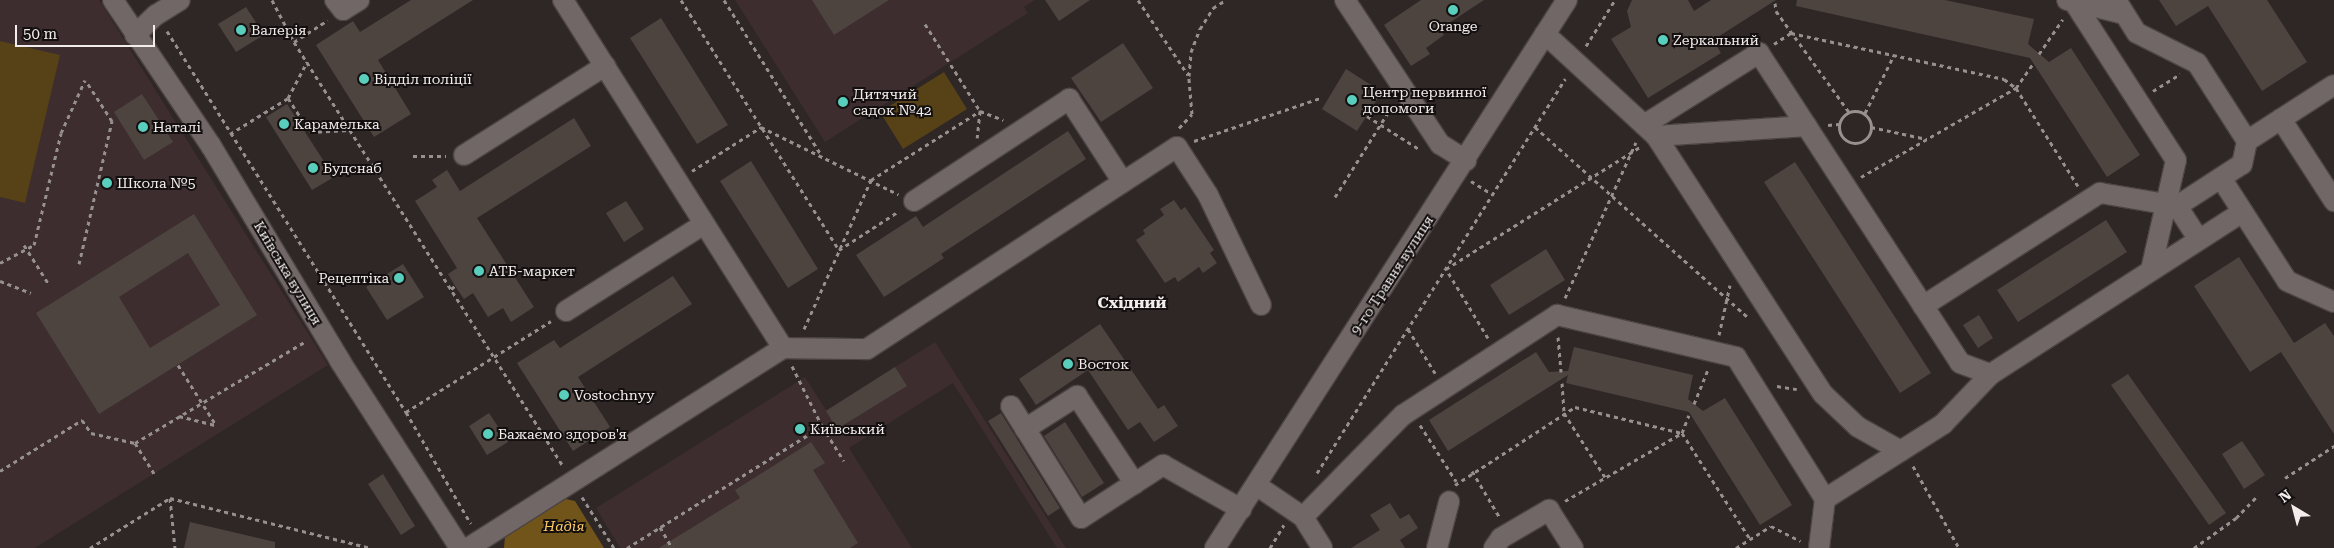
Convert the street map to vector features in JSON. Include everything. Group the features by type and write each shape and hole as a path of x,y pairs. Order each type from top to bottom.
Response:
{"street":[{"name":"Київська вулиця","path":"113,0 211,146 323,332 460,548"},
{"path":"135,35 156,15 180,0"},
{"path":"562,0 783,348"},
{"path":"1345,0 1440,144 1466,160"},
{"name":"9-го Травня вулиця","path":"1215,548 1466,160 1566,0"},
{"path":"2070,1 2120,7 2137,33 2197,63 2247,141"},
{"path":"2070,1 2176,160 2151,270"},
{"path":"1545,34 1650,130 1823,394 1858,427 1901,450"},
{"path":"1650,130 1759,53 1960,363 1991,374"},
{"path":"464,155 605,66"},
{"path":"2199,240 2176,206 2242,164 2247,141 2334,85"},
{"path":"914,201 1068,99 1123,182"},
{"path":"2281,119 2334,201"},
{"path":"1650,130 1806,126"},
{"path":"474,544 783,348 867,349 1177,147 1208,195 1261,305"},
{"path":"2220,178 2287,282 2334,302"},
{"path":"1923,306 2100,193 2166,204"},
{"path":"1813,546 1825,500 1943,424 1991,374 2242,212"},
{"path":"566,311 704,224"},
{"path":"1298,514 1410,410 1557,315 1736,357 1825,500"},
{"path":"1025,429 1077,396 1135,484"},
{"path":"1011,406 1081,518 1163,466 1241,509"},
{"path":"1256,485 1298,514 1322,548"},
{"path":"1437,548 1449,502"},
{"path":"1494,548 1501,538 1549,510 1573,548"}],"path":[{"path":"272,0 294,42 614,548"},
{"path":"682,0 839,250"},
{"path":"724,0 823,157"},
{"path":"1138,0 1188,76 1191,52 1200,29 1213,8 1226,0"},
{"path":"1314,478 1615,0"},
{"path":"2039,54 2070,1"},
{"path":"294,42 346,3"},
{"path":"1775,3 1776,11 1849,112 1865,114"},
{"path":"156,15 406,412 474,544"},
{"path":"800,338 871,180 980,111 925,24"},
{"path":"1791,33 2004,79 2016,88 2088,201"},
{"path":"1865,114 1894,55"},
{"path":"211,146 288,98 307,62"},
{"path":"2138,101 2197,63"},
{"path":"1846,186 2016,88 2032,64"},
{"path":"0,263 26,247 34,245 60,133 85,80 112,122 79,264"},
{"path":"1336,197 1403,88"},
{"path":"288,98 310,132 350,130"},
{"path":"1177,147 1320,98"},
{"path":"1849,112 1839,124 1845,139 1859,142 1868,136 1871,127 1865,114"},
{"path":"761,127 914,201"},
{"path":"677,180 761,127"},
{"path":"1535,127 1726,301"},
{"path":"1871,127 1928,139"},
{"path":"1446,269 1632,151 1650,130"},
{"path":"1561,372 1557,315 1632,151 1650,130"},
{"path":"413,156 464,155"},
{"path":"839,250 914,201"},
{"path":"26,247 48,283"},
{"path":"1694,404 1715,352 1736,259"},
{"path":"1446,269 1497,354"},
{"path":"0,281 31,293"},
{"path":"451,289 456,286"},
{"path":"406,412 566,311"},
{"path":"0,471 82,420 91,433 135,443 201,402 323,332 346,316"},
{"path":"1408,329 1445,388"},
{"path":"783,348 822,426 844,461"},
{"path":"178,365 216,425 178,416"},
{"path":"1751,381 1823,394"},
{"path":"1562,383 1564,413 1605,478"},
{"path":"1410,410 1456,481 1575,407 1682,433 1750,539"},
{"path":"1549,510 1682,433 1689,415"},
{"path":"627,548 822,426"},
{"path":"135,443 154,474"},
{"path":"2285,478 2334,446"},
{"path":"1901,450 1918,474 1958,548"},
{"path":"1472,471 1509,533"},
{"path":"2194,548 2236,518 2257,496"},
{"path":"170,498 175,548"},
{"path":"90,548 170,498 371,548"},
{"path":"1270,548 1298,514"},
{"path":"1736,548 1771,526 1813,546"},
{"path":"660,528 672,548"}],"shaded area":[{"name":"Школа №5","path":"0,0 99,0 328,365 35,548 0,548"},
{"name":"Дитячий садок №42","path":"735,0 1035,0 1024,7 1028,13 825,142"},
{"path":"0,41 60,55 25,203 0,197"},
{"path":"944,72 967,109 903,149 880,112"},
{"name":"Київський","path":"935,342 1066,548 1057,548 953,383 849,448 912,548 620,548 596,508 805,377 826,410"}],"green space":[{"name":"Надія","path":"566,499 575,501 604,548 504,548 505,536"}],"building":[{"path":"411,0 473,0 378,60 411,114 374,137 316,45 353,21 360,32"},
{"path":"812,0 889,0 834,35"},
{"path":"1045,0 1090,0 1059,21"},
{"path":"1421,0 1484,0 1440,29 1444,35 1426,48 1430,54 1411,66 1384,25"},
{"path":"1632,0 1688,0 1694,11 1711,0 1776,0 1713,40 1721,53 1648,98 1611,39 1631,27 1627,11"},
{"path":"1797,0 1945,0 2034,19 2028,44 2049,62 2071,48 2140,155 2107,177 2030,58 1796,6"},
{"path":"2159,0 2267,0 2307,62 2262,91 2208,6 2176,26"},
{"path":"246,7 264,35 236,52 218,24"},
{"path":"661,18 728,125 697,144 630,38"},
{"path":"1123,43 1153,88 1101,122 1071,78"},
{"path":"1346,69 1382,92 1357,131 1322,109"},
{"path":"142,94 173,142 144,160 114,112"},
{"path":"287,104 334,177 312,190 266,117"},
{"path":"574,118 591,146 477,218 534,307 511,322 503,308 488,317 473,293 464,299 455,286 448,274 457,268 415,201 437,187 432,180 447,170 460,191"},
{"path":"1068,131 1086,159 941,254 944,258 884,297 856,255 916,216 923,227"},
{"path":"751,161 818,269 788,288 720,181"},
{"path":"1795,162 1931,373 1900,393 1764,182"},
{"path":"1174,200 1181,210 1185,207 1214,250 1210,253 1217,263 1203,273 1199,267 1178,282 1175,277 1165,283 1136,240 1145,234 1143,230 1164,215 1160,209"},
{"path":"626,201 644,229 624,242 606,213"},
{"path":"194,214 257,315 99,414 36,313","holes":["188,253 220,305 150,348 119,297"]},
{"path":"2106,220 2127,252 2018,322 1997,290"},
{"path":"1546,249 1565,280 1509,315 1490,285"},
{"path":"2239,257 2294,343 2325,323 2334,336 2334,434 2281,352 2250,372 2194,286"},
{"path":"403,264 424,297 387,320 366,287"},
{"path":"673,276 692,304 578,377 610,427 573,451 517,363 554,340 560,348"},
{"path":"1979,315 1993,338 1978,348 1963,325"},
{"path":"1100,324 1158,409 1164,405 1178,426 1154,442 1140,422 1128,430 1088,370 1036,405 1019,379"},
{"path":"1574,347 1693,375 1688,399 1703,411 1725,398 1792,505 1760,525 1689,412 1566,383 1568,375 1448,451 1429,420 1536,352 1549,372 1568,371"},
{"path":"895,367 907,386 837,429 826,411"},
{"path":"2128,374 2226,513 2209,525 2111,385"},
{"path":"489,413 508,442 487,455 469,426"},
{"path":"1001,413 1060,508 1048,516 988,421"},
{"path":"1065,422 1104,483 1082,497 1044,436"},
{"path":"2242,441 2265,475 2244,489 2222,454"},
{"path":"811,442 825,463 813,470 858,543 850,548 659,548 740,498 735,490"},
{"path":"383,474 415,526 401,535 368,484"},
{"path":"1390,503 1400,519 1409,514 1418,528 1400,540 1405,548 1351,548 1380,530 1370,515"},
{"path":"190,522 275,542 275,548 184,548"}],"place":[{"name":"Orange","path":"1453,10"},
{"name":"Валерія","path":"241,30"},
{"name":"Zеркальний","path":"1663,40"},
{"name":"Відділ поліції","path":"364,79"},
{"name":"Центр первинної допомоги","path":"1352,100"},
{"name":"Дитячий садок №42","path":"843,102"},
{"name":"Карамелька","path":"284,124"},
{"name":"Наталі","path":"143,127"},
{"name":"Будснаб","path":"313,168"},
{"name":"Школа №5","path":"107,183"},
{"name":"АТБ-маркет","path":"479,271"},
{"name":"Рецептіка","path":"399,278"},
{"name":"Восток","path":"1068,364"},
{"name":"Vostochnyy","path":"564,395"},
{"name":"Київський","path":"800,429"},
{"name":"Бажаємо здоров'я","path":"488,434"}],"district":[{"name":"Східний","path":"1132,303"}]}
